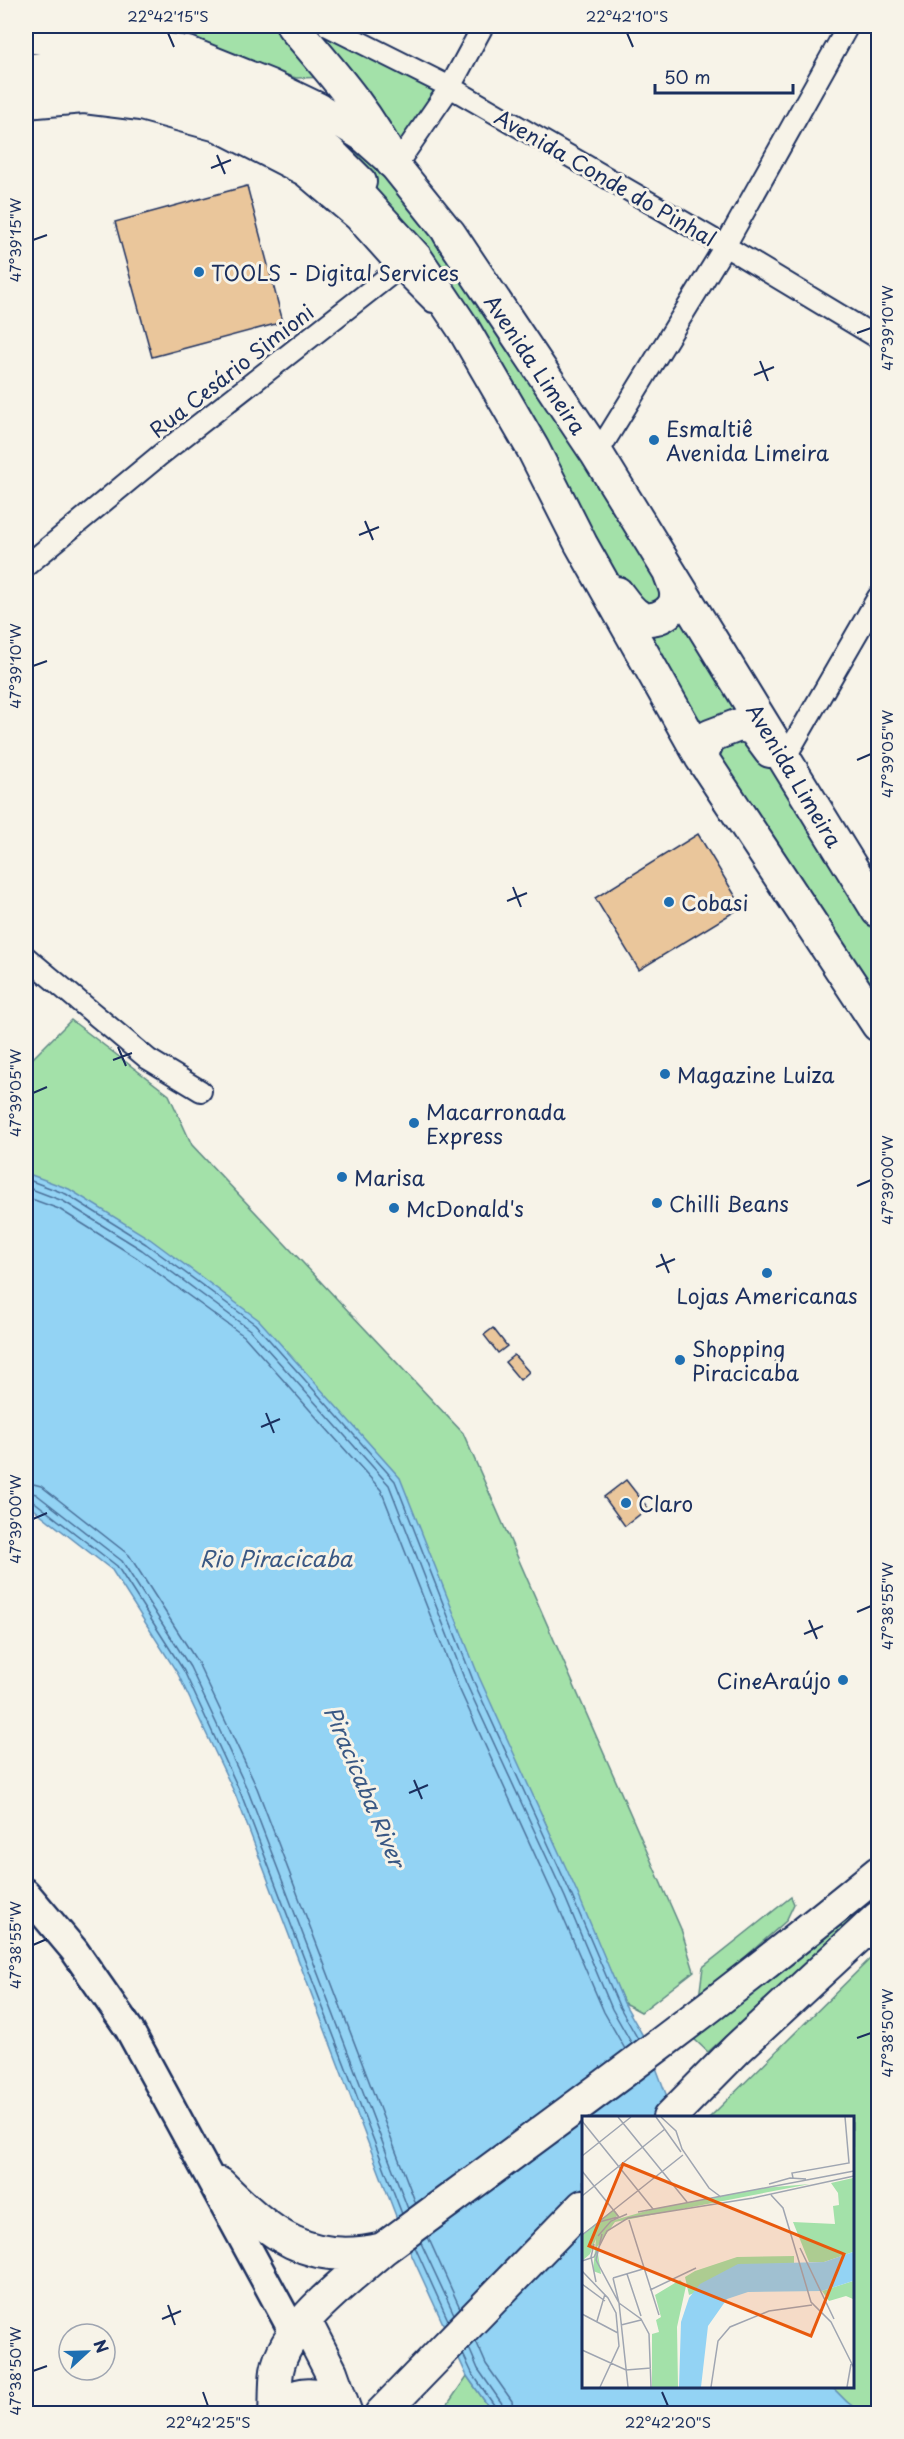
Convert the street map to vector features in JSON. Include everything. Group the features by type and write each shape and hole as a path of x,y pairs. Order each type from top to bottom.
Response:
{"highway":[{"path":"293,26 335,76 375,131 394,164"},
{"name":"Avenida Limeira","path":"26,90 73,85 126,90 189,101 218,110 303,153 356,192 408,263 463,328 533,450 581,544 701,757 879,1025"},
{"name":"Avenida Limeira","path":"449,233 597,454 879,911"},
{"path":"581,544 627,606 641,618 654,618 668,613 674,605 677,595 670,574"},
{"path":"701,757 711,736 739,725 753,728 827,829"},
{"path":"275,2413 277,2370 283,2353 300,2328 321,2304 383,2249 702,2014 879,1873"},
{"path":"671,2116 737,2049 879,1918"},
{"path":"213,2178 248,2212 277,2234 310,2250 346,2255 383,2249"},
{"path":"390,2403 582,2207"},
{"path":"300,2328 331,2372 345,2414"},
{"path":"275,2413 288,2400 298,2395 310,2394 332,2401 345,2414"}],"main road":[{"name":"Avenida Limeira","path":"26,38 92,37 188,52 252,77 318,108 363,136 394,164 449,233"},
{"name":"Avenida Limeira","path":"26,69 88,62 154,71 208,83 251,102 302,130 331,152 374,197 408,263"},
{"path":"26,1893 74,1950 129,2029 300,2328"}],"street":[{"name":"Avenida Conde do Pinhal","path":"328,26 450,87 879,338"},
{"path":"394,164 450,87 483,26"},
{"path":"597,454 724,246 848,26"},
{"path":"26,108 84,103 118,107 140,110 217,131 303,176 408,263"},
{"name":"Rua Cesário Simioni","path":"26,566 160,455 408,263"},
{"path":"785,758 879,597"},
{"path":"26,957 148,1059 201,1090"}],"green space":[{"path":"38,26 328,26 450,87 398,150 335,77 296,78 207,47"},
{"path":"26,38 135,44 392,162 878,906 878,1025 374,197 26,70"},
{"path":"71,1020 169,1095 192,1145 463,1433 681,1929 694,1971 641,2012 624,2003 542,1815 26,1244 26,1065"},
{"path":"878,1887 878,1901 708,2052 694,2039"},
{"path":"791,1897 794,1904 786,1921 699,1998 703,1967"},
{"path":"878,1951 878,2413 857,2409 847,2403 833,2388 853,2388 853,2116 711,2116"},
{"path":"467,2376 493,2413 441,2414"}],"water":[{"name":"Rio Piracicaba","path":"26,1173 69,1189 150,1239 259,1320 400,1478 479,1677 577,1892 624,2003 646,2041 674,2116 582,2116 582,2388 833,2388 862,2413 493,2413 467,2376 407,2245 236,1796 178,1674 112,1570 26,1503"}],"building":[{"name":"TOOLS - Digital Services","path":"247,186 283,322 152,357 115,222"},
{"name":"Cobasi","path":"698,834 742,907 639,970 595,898"},
{"path":"493,1328 507,1346 498,1353 484,1335"},
{"path":"514,1355 529,1372 520,1380 505,1362"},
{"name":"Claro","path":"626,1480 648,1508 625,1526 604,1497"}],"place":[{"name":"TOOLS - Digital Services","path":"199,272"},
{"name":"Esmaltiê Avenida Limeira","path":"654,440"},
{"name":"Cobasi","path":"669,902"},
{"name":"Magazine Luiza","path":"665,1074"},
{"name":"Macarronada Express","path":"414,1123"},
{"name":"Marisa","path":"342,1177"},
{"name":"Chilli Beans","path":"657,1203"},
{"name":"McDonald's","path":"394,1208"},
{"name":"Lojas Americanas","path":"767,1273"},
{"name":"Shopping Piracicaba","path":"680,1360"},
{"name":"Claro","path":"626,1503"},
{"name":"CineAraújo","path":"843,1680"}],"water label":[{"name":"Piracicaba River","path":"366,1786"}]}
